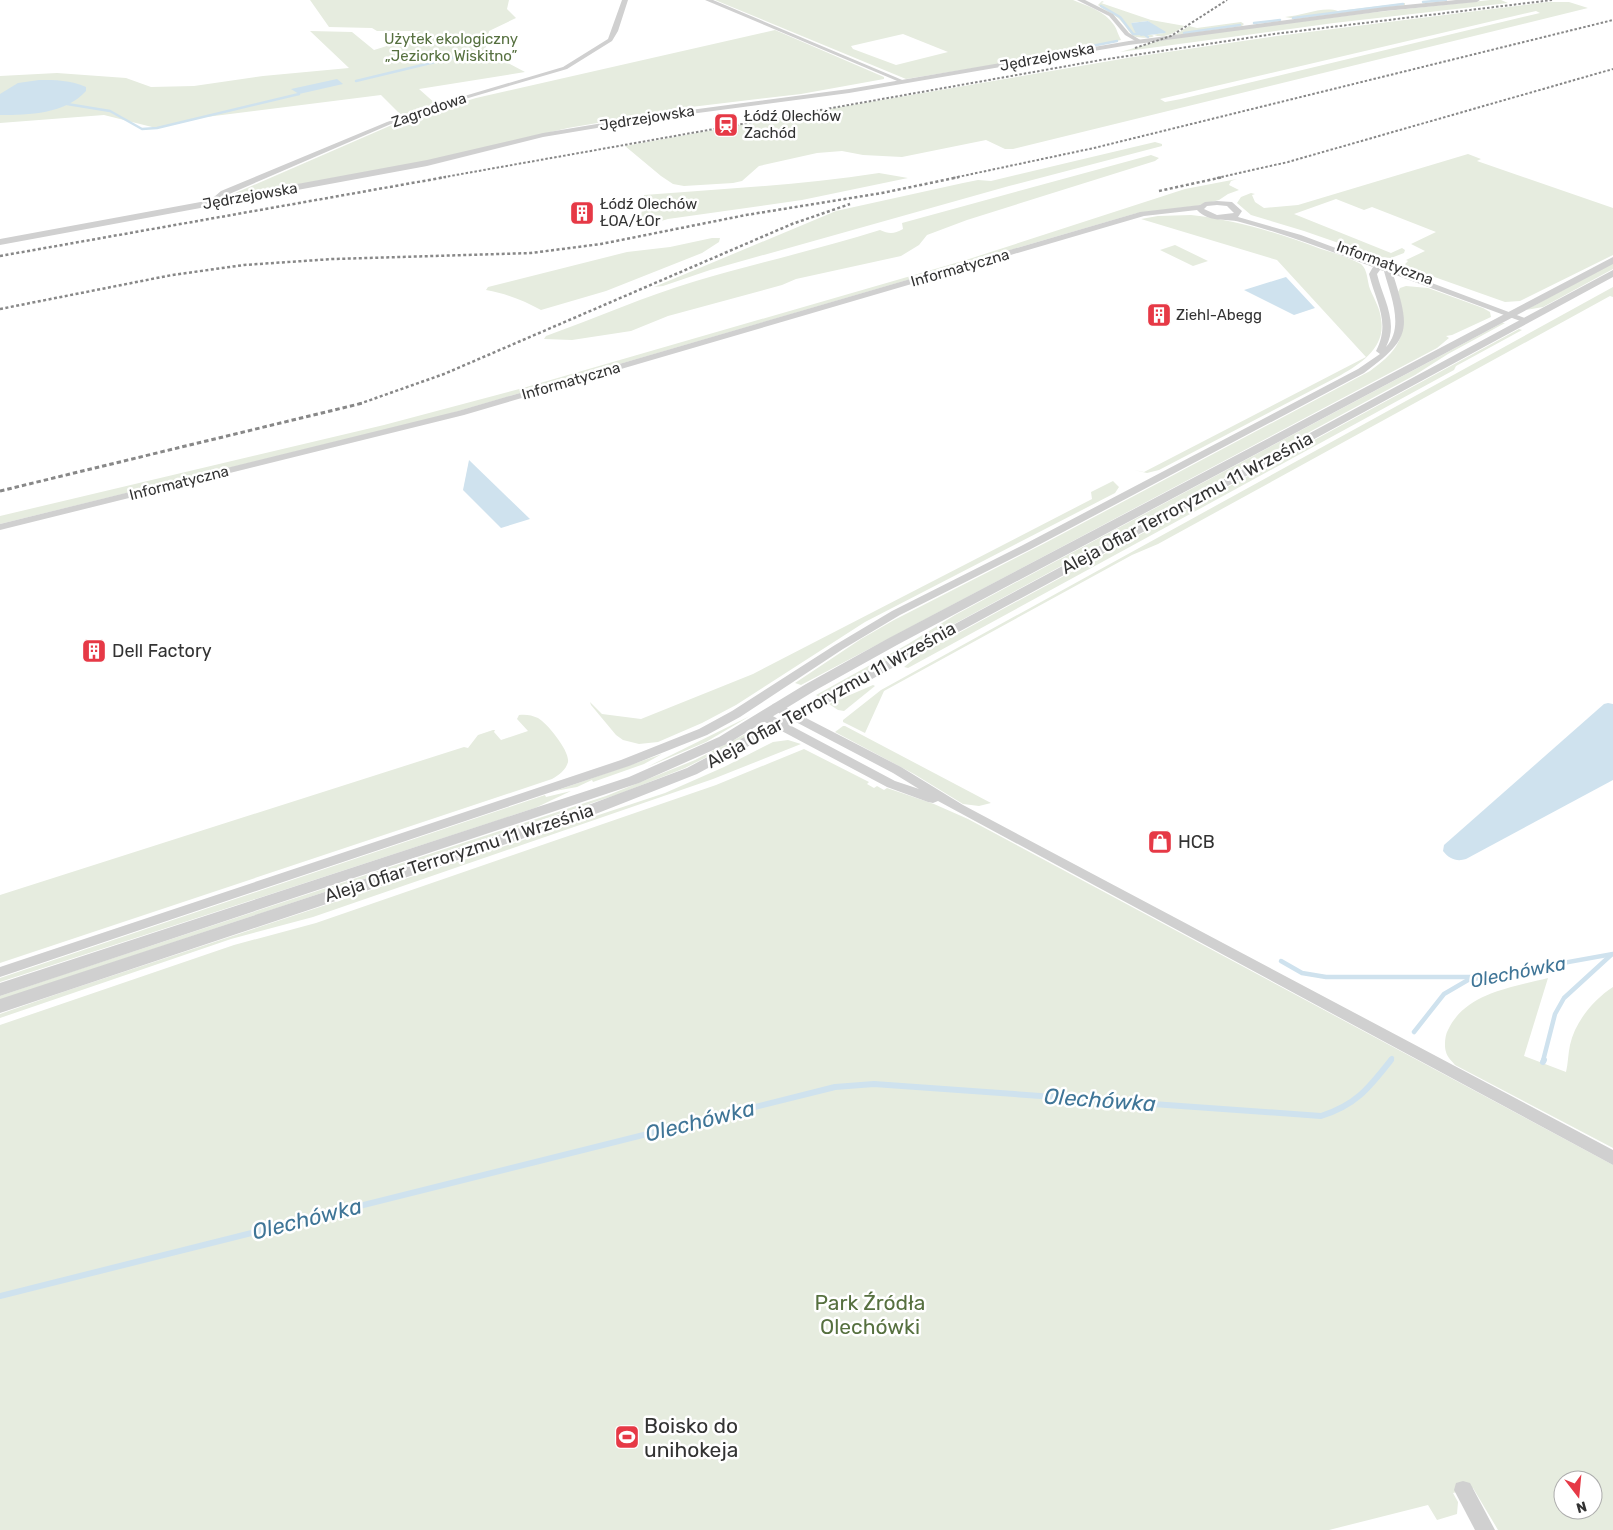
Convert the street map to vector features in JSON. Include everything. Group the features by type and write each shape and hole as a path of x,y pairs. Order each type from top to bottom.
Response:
{"street":[{"name":"Zagrodowa","path":"212,203 224,193 389,123 462,98 565,68 610,40 615,31 625,0"},
{"path":"708,0 904,82"},
{"path":"1080,0 1111,15 1120,24 1124,38 1129,42"},
{"name":"Jędrzejowska","path":"0,242 427,163 534,137 592,126 702,109 802,98 1043,59 1129,42 1385,9 1477,0"},
{"path":"1123,31 1138,41"},
{"name":"Informatyczna","path":"1203,210 1210,203 1233,206 1246,216 1298,232 1432,285 1521,315"},
{"name":"Informatyczna","path":"0,527 461,413 1137,216 1203,210 1224,217 1239,219 1386,267 1521,315"},
{"path":"1224,217 1234,216 1238,210"},
{"name":"Aleja Ofiar Terroryzmu 11 Września","path":"0,1006 623,799 692,771 795,717 1521,315 1613,260"},
{"path":"0,972 625,763 703,732 748,708 839,647 896,613 1027,547 1349,378 1387,353 1393,345 1400,327 1393,290 1386,267 1375,270 1373,274 1387,315 1389,331 1378,358"},
{"name":"Aleja Ofiar Terroryzmu 11 Września","path":"0,990 594,795 698,752 892,642 1521,315 1613,273"},
{"path":"1393,290 1398,286 1407,284 1432,285"},
{"path":"777,707 897,770 958,808 1613,1158"},
{"path":"763,716 891,784 958,808"},
{"path":"1463,1490 1486,1530"}],"green space":[{"name":"Użytek ekologiczny „Jeziorko Wiskitno”","path":"310,0 509,0 507,9 516,18 489,31 485,51 525,72 419,89 437,105 404,115 400,114 381,95 198,118 156,128 104,115 0,123 0,76 57,73 126,78 151,87 194,86 263,76 349,68 310,31 352,32 374,50 403,41 421,31 377,31 372,28 329,27"},
{"path":"715,0 1073,0 1106,16 1115,27 1121,40 1050,56 906,79","holes":["903,34 948,52 896,65 853,49 851,46"]},
{"path":"1501,0 1508,3 1334,23 1120,52 1166,39 1368,13"},
{"path":"1102,1 1104,2 1101,3 1151,20 1185,26 1174,33 1162,36 1139,37 1132,34 1118,18 1098,5","holes":["1148,21 1164,33 1141,34 1131,23"]},
{"path":"1547,2 1569,2 1588,8 1013,149 1005,149 986,140 902,157 863,155 842,151 817,153 759,166 742,181 684,186 673,184 661,176 625,146 1133,57 1277,36","holes":["1536,11 1540,13 1181,99 1165,102 1160,99"]},
{"path":"1405,3 1405,5 1296,19 1285,17 1319,10 1338,11"},
{"path":"1241,22 1244,24 1242,26 1175,35 1189,26 1197,28"},
{"path":"775,30 884,77 884,79 801,94 691,107 568,128 432,160 224,198 401,121 476,98"},
{"path":"1155,142 1162,144 1162,146 1009,186 710,270 663,286 654,287 836,211 978,180 991,181"},
{"path":"1468,154 1481,159 1477,161 1613,208 1613,255 1520,301 1505,302 1409,268 1405,264 1408,261 1406,260 1425,251 1411,244 1436,232 1372,207 1364,210 1336,199 1294,214 1391,253 1402,248 1405,250 1404,253 1391,258 1379,257 1251,215 1237,203 1241,197 1251,193 1255,194 1252,195 1255,202 1264,208 1298,205"},
{"path":"1151,155 1159,158 1155,161 967,220 927,235 919,245 901,256 796,279 782,285 668,316 631,331 572,340 544,339 546,336 621,307 696,281 880,230 894,233 903,229 902,223"},
{"path":"879,173 908,178 802,200 668,219 647,225 640,223 644,195 791,184"},
{"path":"1237,179 1231,181 1229,185 1239,190 1219,200 1196,206 1137,213 445,415 0,524 0,516 384,425 523,388 966,260 1185,189"},
{"path":"1191,215 1224,220 1273,233 1361,264 1365,269 1370,289 1379,311 1382,329 1380,338 1371,353 1364,359 1349,370 1341,375 1159,470 1147,473 1134,470 1144,472 1366,357 1277,260 1141,219 1158,216"},
{"path":"720,238 719,242 702,253 606,291 541,310 515,298 486,290 488,287 627,252 670,247"},
{"path":"1175,245 1208,261 1193,266 1160,250"},
{"path":"1613,263 1613,269 1543,307 1526,310"},
{"path":"1406,286 1428,288 1483,308 1490,312 1491,317 1446,336 1449,338 1437,348 801,685 795,683 861,639 894,620 1045,543 1370,371 1390,354 1400,337 1403,317 1398,292 1400,288"},
{"path":"1613,287 1613,297 1610,296 1158,544 1132,555 884,691 865,733 843,722 843,720 881,690"},
{"path":"1505,323 1448,354 1415,375 819,697 816,695 908,644 955,615"},
{"path":"1519,329 1522,330 1456,366 1454,370 908,668 904,667 920,654"},
{"path":"1113,481 1119,487 1115,493 865,622 736,705 702,723 658,742 639,744 623,740 616,735 591,705 590,702 602,714 641,719 753,674 1092,499 1091,492"},
{"path":"873,685 875,686 844,711 838,710 829,704"},
{"path":"519,715 531,715 542,721 552,731 565,751 568,757 567,765 562,772 552,779 0,963 0,895 464,747 468,748 478,735 493,730 495,730 494,732 501,740 528,731 517,719"},
{"path":"750,716 706,742 647,767"},
{"path":"843,726 991,803 979,806 963,804 914,774 835,732"},
{"path":"759,727 762,729 685,768 619,794 0,1000 0,996 62,975 606,796 695,760"},
{"path":"788,740 801,744 713,779 313,917 231,939 0,1018 0,1014 66,991 665,793 724,767 773,742"},
{"name":"Park Źródła Olechówki","path":"804,749 869,782 867,784 874,788 877,786 884,790 887,788 934,804 968,819 1613,1165 1613,1530 1498,1530 1473,1488 1453,1493 1458,1502 1457,1514 1437,1520 1428,1505 1329,1530 0,1530 0,1025 234,945 316,923 716,785"},
{"path":"662,754 644,764 593,782 592,780 577,787 555,791"},
{"path":"571,791 535,808 0,982 0,978 545,795 546,797"},
{"path":"1548,978 1524,1056 1566,1072 1572,1036 1576,1028 1592,1005 1613,987 1613,1148 1455,1065 1445,1050 1447,1032 1456,1018 1466,1008 1491,994"}],"water":[{"path":"1148,21 1166,32 1141,36 1135,32 1131,23"},
{"path":"337,79 343,84 299,94 291,89"},
{"path":"39,80 75,83 86,87 86,91 77,99 57,109 46,112 0,115 0,94 18,83"},
{"path":"1286,277 1315,308 1294,315 1244,290"},
{"path":"469,460 530,519 501,528 463,490"},
{"path":"1604,704 1613,704 1613,780 1466,859 1456,860 1445,854 1443,851 1444,845"}],"waterway":[{"path":"1423,2 1446,0"},
{"path":"1293,18 1403,4"},
{"path":"1101,6 1120,17 1133,34 1139,34"},
{"path":"1254,23 1280,20"},
{"path":"1184,33 1240,25"},
{"path":"1027,59 1117,41"},
{"path":"356,81 464,55 484,54"},
{"path":"67,104 110,111 142,129 157,128 299,94"},
{"name":"Olechówka","path":"1414,1032 1444,994 1468,980 1613,954"},
{"path":"1543,1061 1555,1014 1564,998 1611,955"},
{"path":"1281,961 1302,973 1326,977 1471,977"},
{"name":"Olechówka","path":"0,1296 835,1087 874,1084 1321,1116 1344,1107 1353,1101 1376,1079 1391,1060"}],"railway":[{"path":"1135,48 1171,36 1227,0"},
{"path":"439,178 1101,60 1274,34 1552,0"},
{"path":"953,178 1094,148 1613,20"},
{"path":"1217,178 1288,162 1613,69"},
{"path":"0,256 446,177"},
{"path":"0,309 172,275 244,265 333,259 531,253 601,244 746,215 882,193 959,177"},
{"path":"1159,191 1223,177"},
{"path":"359,404 444,374 792,224 850,204"},
{"path":"0,491 359,404"}],"place":[{"name":"Łódź Olechów Zachód","path":"726,125"},
{"name":"Łódź Olechów ŁOA/ŁOr","path":"582,213"},
{"name":"Ziehl-Abegg","path":"1159,315"},
{"name":"Dell Factory","path":"94,651"},
{"name":"HCB","path":"1160,842"},
{"name":"Boisko do unihokeja","path":"627,1437"}]}
